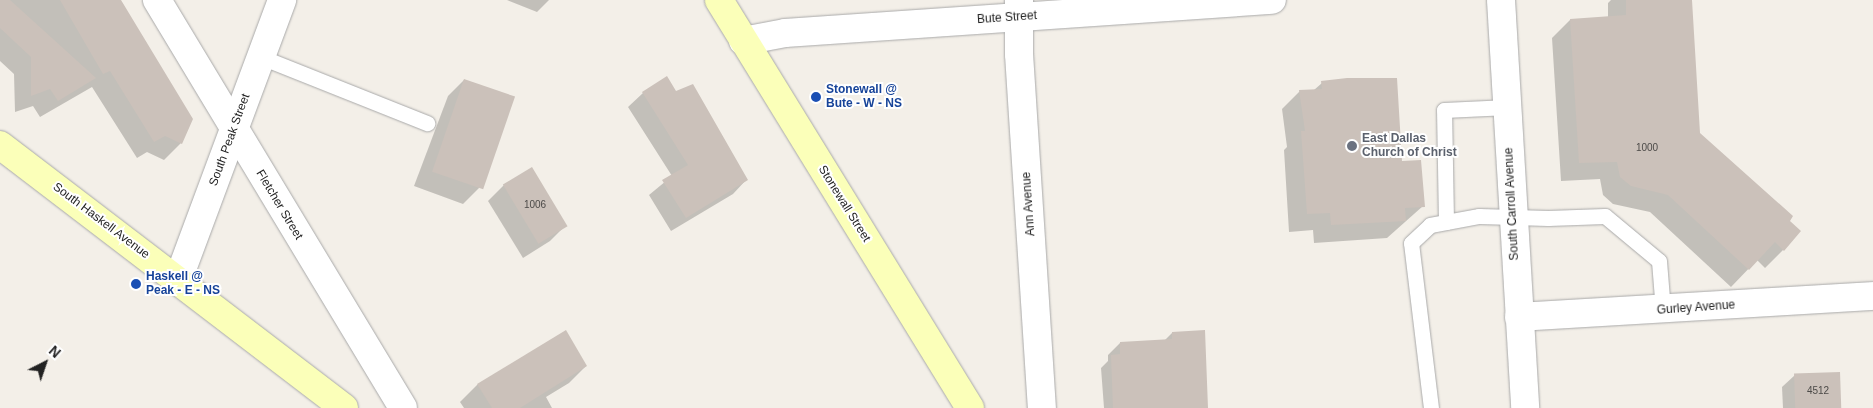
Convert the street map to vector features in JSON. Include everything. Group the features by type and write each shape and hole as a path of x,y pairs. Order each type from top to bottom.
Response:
{"main road":[{"name":"Stonewall Street","path":"719,0 970,408"},
{"name":"South Haskell Avenue","path":"0,145 344,408"}],"street":[{"name":"Fletcher Street","path":"157,0 233,130 403,408"},
{"name":"South Peak Street","path":"178,280 282,0"},
{"name":"Bute Street","path":"743,41 785,33 1019,8 1272,0"},
{"name":"South Carroll Avenue","path":"1501,0 1508,107 1512,217 1525,408"},
{"name":"Ann Avenue","path":"1019,8 1019,54 1042,408"},
{"name":"Gurley Avenue","path":"1519,317 1664,311 1873,296"}],"lane":[{"path":"261,57 427,122"},
{"path":"1446,222 1444,110 1508,107"},
{"path":"1431,408 1411,243 1430,225 1479,216 1604,216 1660,260 1664,311"}],"building":[{"path":"0,0 10,0 96,78 58,101 50,89 31,96 31,57 0,28"},
{"path":"60,0 121,0 193,119 182,144 165,136 154,142 110,71 103,74"},
{"path":"1626,0 1692,0 1700,133 1793,216 1790,221 1801,231 1784,251 1775,242 1749,270 1668,195 1631,186 1620,177 1617,162 1579,163 1570,19 1626,15"},
{"path":"667,76 676,91 693,84 748,180 686,218 662,180 688,165 642,92"},
{"name":"East Dallas Church of Christ","path":"1347,78 1397,78 1402,161 1421,160 1425,207 1405,208 1406,221 1331,225 1330,213 1307,214 1301,131 1305,131 1299,90 1322,89 1321,81"},
{"path":"464,79 515,97 483,189 432,172"},
{"path":"532,167 568,226 538,244 503,185"},
{"path":"566,330 587,366 520,408 492,408 477,384"},
{"path":"1205,330 1208,408 1113,408 1111,355 1120,354 1120,342 1172,339 1172,332"},
{"path":"1840,372 1841,408 1795,408 1794,374"}],"place":[{"name":"Stonewall @ Bute - W - NS","path":"816,97"},
{"name":"East Dallas Church of Christ","path":"1352,146"},
{"name":"Haskell @ Peak - E - NS","path":"136,284"}]}
